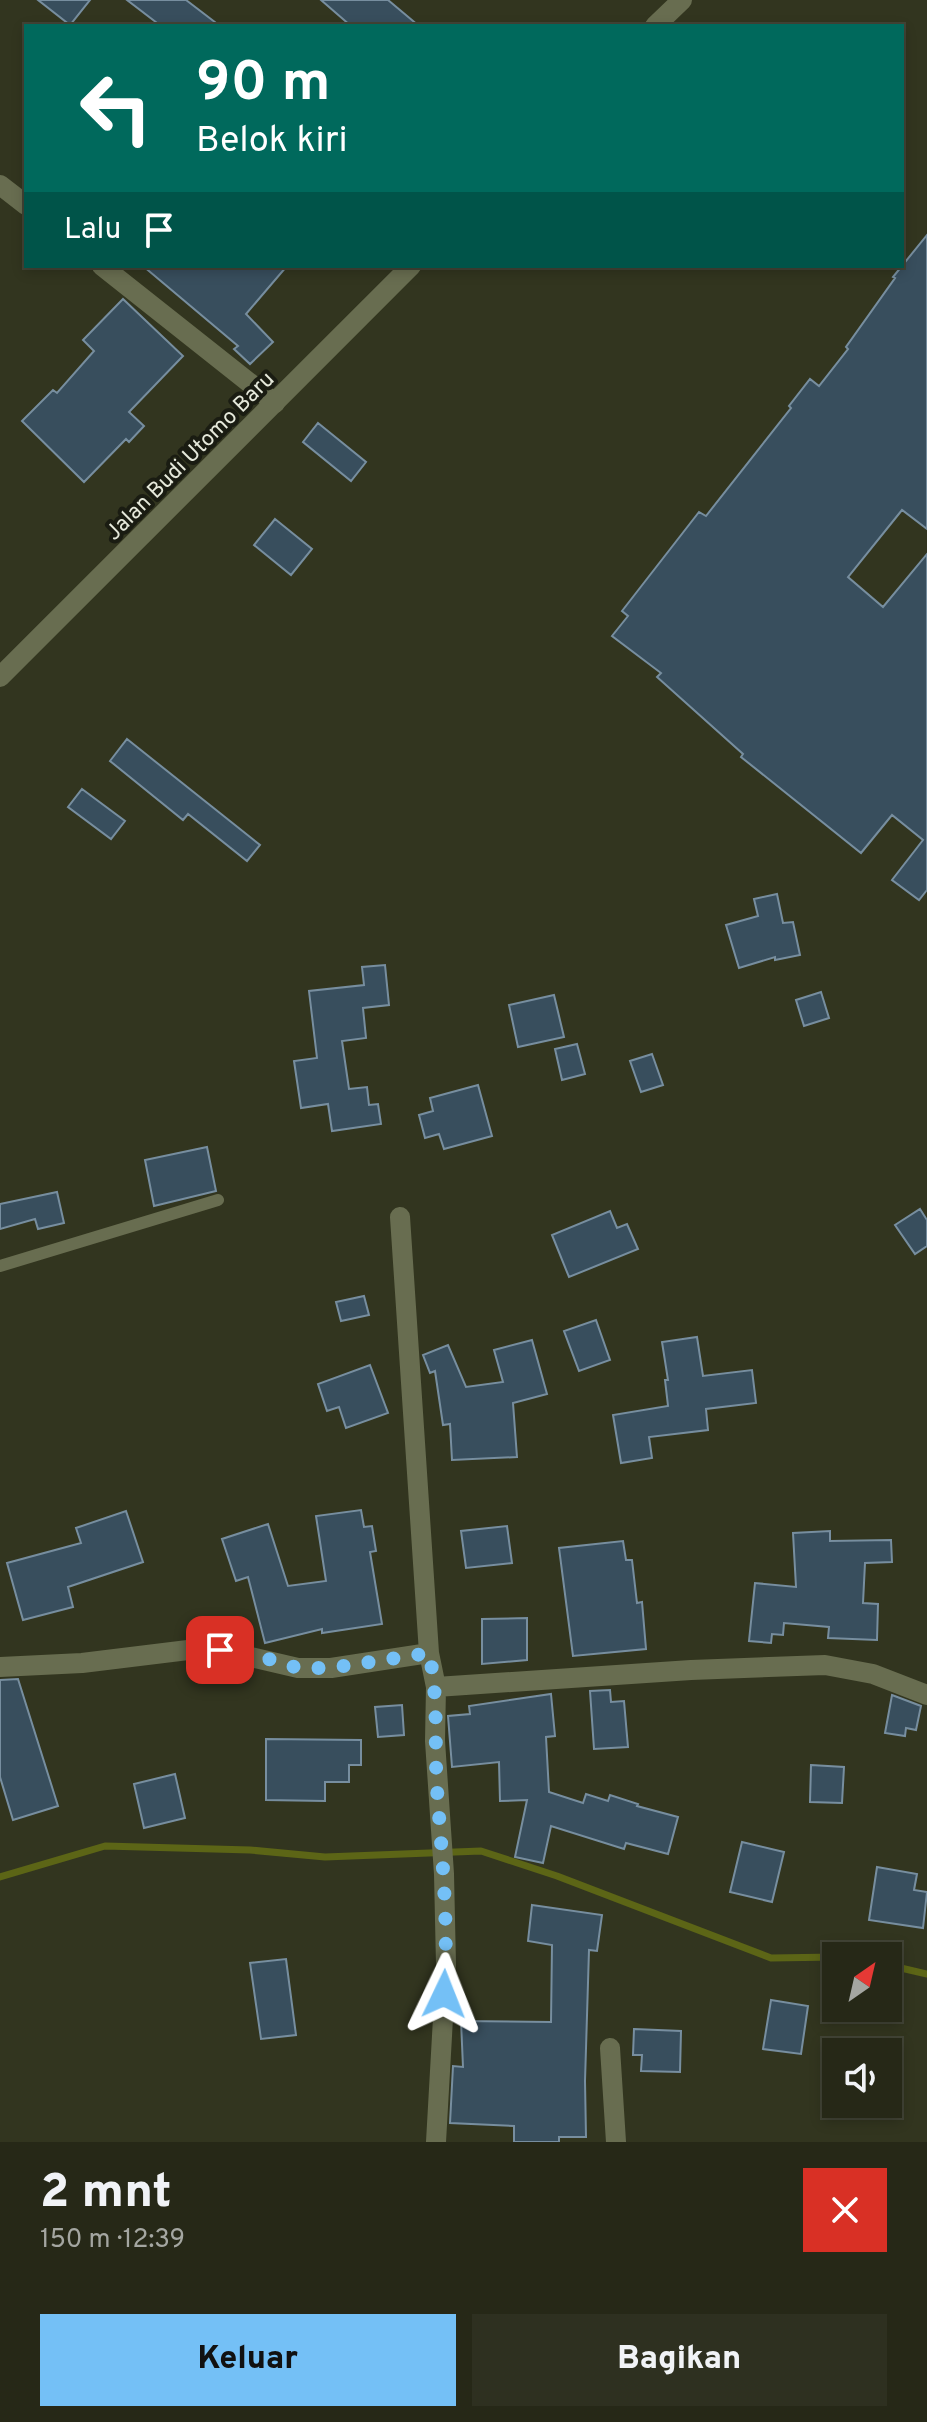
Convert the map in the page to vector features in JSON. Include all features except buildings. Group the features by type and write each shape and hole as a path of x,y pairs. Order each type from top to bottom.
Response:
{"street":[{"path":"657,24 682,0"},
{"path":"0,185 24,203"},
{"path":"105,268 275,403"},
{"name":"Jalan Budi Utomo Baru","path":"0,677 409,268"},
{"path":"400,1217 429,1653 436,1687 437,1790 444,1874 446,1965 436,2142"},
{"path":"0,1667 93,1662 188,1650 220,1650 259,1656 298,1668 331,1668 429,1653"},
{"path":"436,1687 691,1670 825,1665 873,1674 927,1695"},
{"path":"610,2048 616,2142"}],"lane":[{"path":"0,1266 218,1200"}],"waterway":[{"path":"0,1877 105,1846 250,1850 325,1857 481,1851 557,1876 771,1958 822,1957"},
{"path":"902,1968 927,1974"}],"route":[{"path":"220,1650 259,1656 298,1668 331,1668 429,1653 436,1687 437,1790 444,1874 444,1994"}]}
